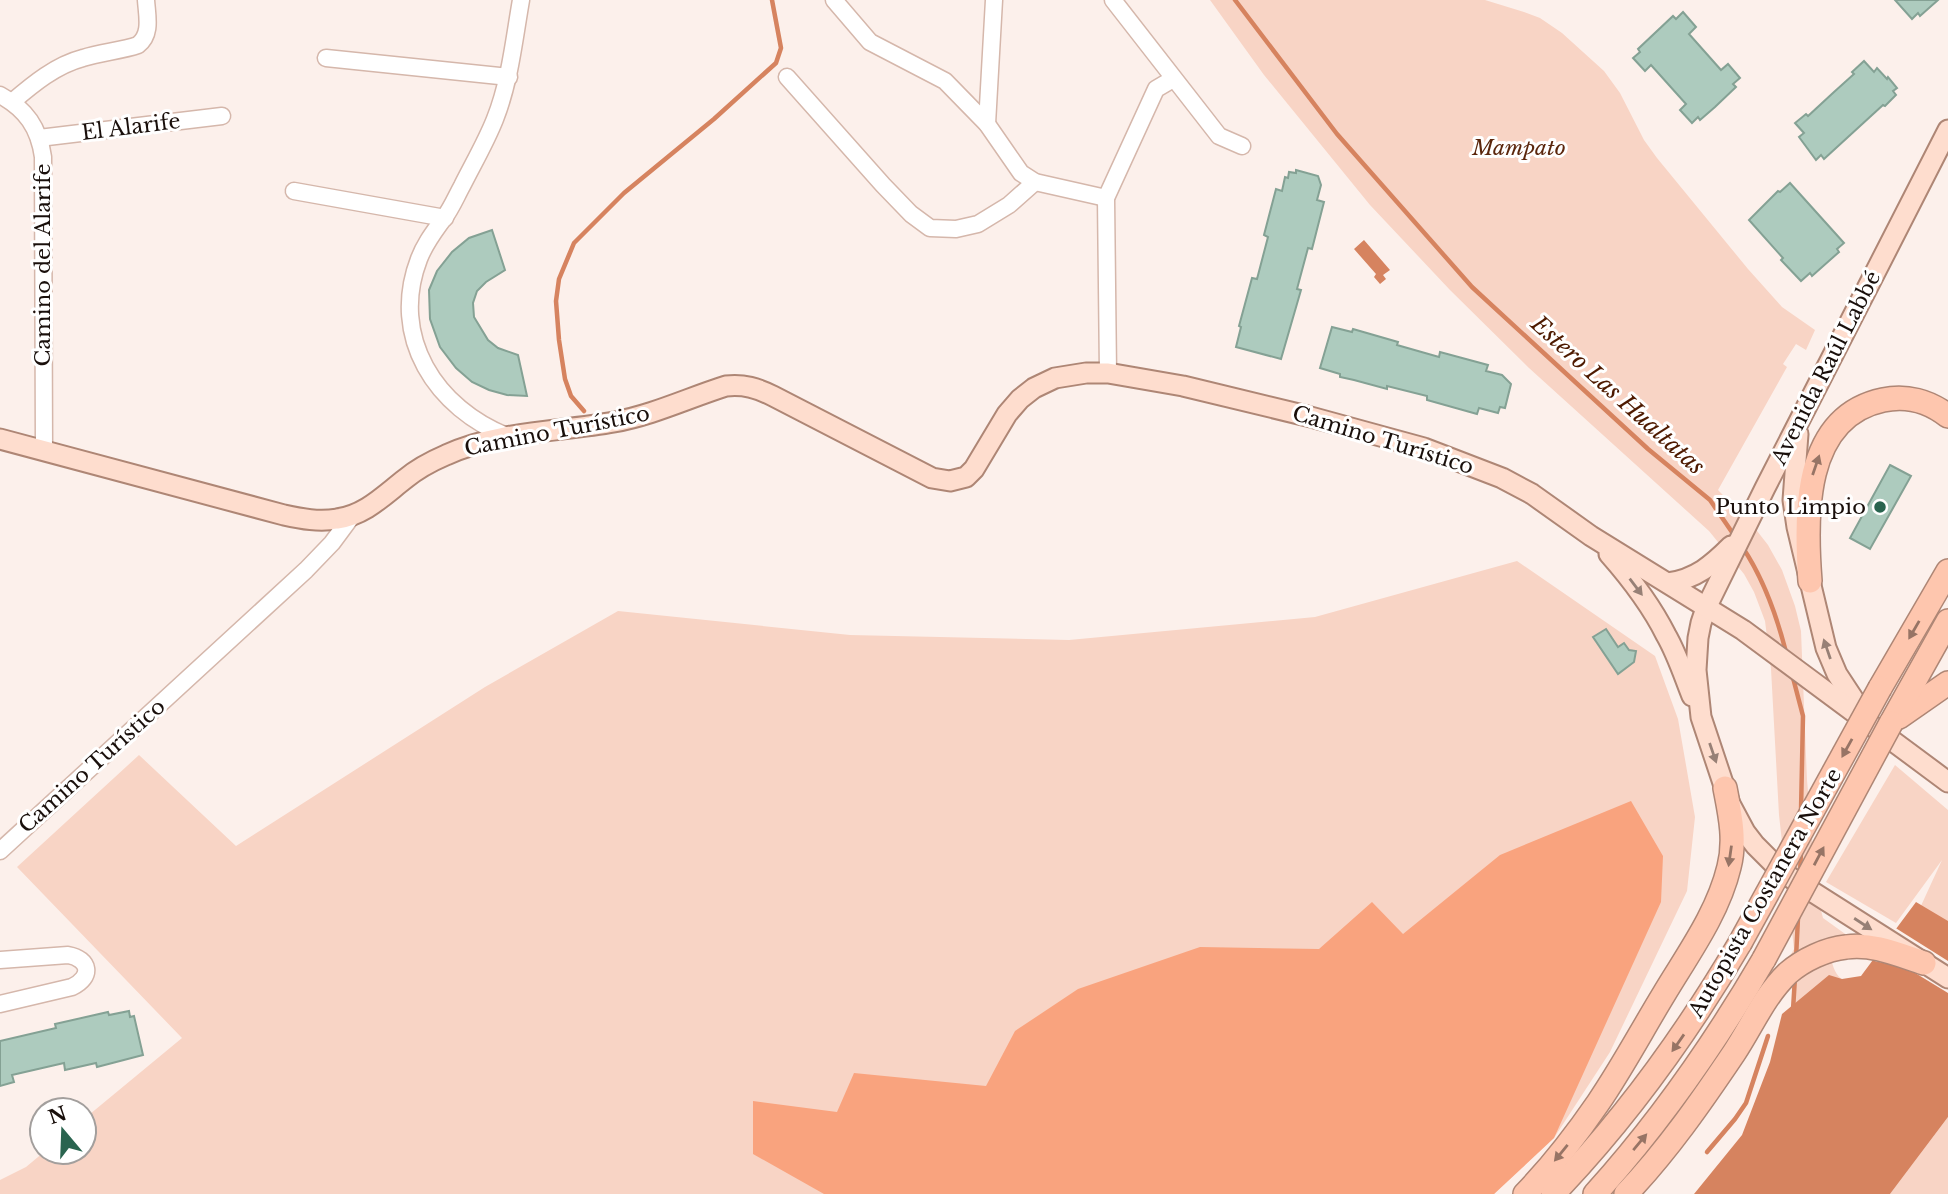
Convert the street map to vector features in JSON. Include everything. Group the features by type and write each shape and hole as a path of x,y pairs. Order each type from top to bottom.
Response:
{"highway":[{"path":"1810,581 1807,525 1810,488 1821,452 1834,430 1863,406 1891,398 1920,401 1948,416"},
{"name":"Autopista Costanera Norte","path":"1553,1194 1608,1134 1665,1061 1704,1003 1948,571"},
{"name":"Autopista Costanera Norte","path":"1595,1194 1640,1143 1679,1092 1738,1004 1764,959 1883,726 1904,699 1948,621"},
{"path":"1883,726 1948,683"},
{"path":"1525,1194 1565,1148 1599,1102 1714,906 1732,852 1726,788"},
{"path":"1626,1194 1696,1108 1762,1006 1791,971 1832,949 1859,946 1924,963"}],"main road":[{"name":"Avenida Raúl Labbé","path":"1701,717 1697,687 1699,631 1719,568 1741,535 1948,130"},
{"name":"Camino Turístico","path":"352,516 371,506 420,469 473,444 615,422 652,413 726,386 738,385 762,391 932,478 956,481 970,474 1007,414 1034,388 1068,376 1108,373 1139,377 1216,393 1424,448 1487,471 1516,485 1548,504 1591,536 1743,630 1836,700 1883,726 1948,782"},
{"path":"1800,422 1793,500 1822,635 1830,660 1845,687 1883,726"},
{"path":"0,439 293,517 323,521 352,516"},
{"path":"1591,536 1627,575 1668,637 1701,717 1730,804 1745,832 1766,857 1797,882 1948,978"},
{"path":"1668,583 1719,568"}],"street":[{"path":"6,99 65,65 138,45 147,34 146,0"},
{"path":"509,437 479,424 452,402 432,379 418,351 410,304 414,273 426,243 445,218 495,121 509,77 521,0"},
{"path":"834,0 870,42 945,82 987,124 1021,173 1034,182 1106,198"},
{"path":"987,124 994,0"},
{"path":"1113,0 1219,136 1242,146"},
{"path":"326,58 509,77"},
{"path":"787,78 883,185 911,214 930,228 956,229 978,224 1009,205 1034,182"},
{"path":"1108,373 1106,198 1156,89 1173,79"},
{"name":"Camino del Alarife","path":"6,99 30,120 39,138 43,167 44,451"},
{"name":"El Alarife","path":"39,138 222,116"},
{"path":"294,191 445,218"},
{"path":"473,444 480,435 479,424"},
{"name":"Camino Turístico","path":"0,850 306,570 352,516"},
{"path":"0,960 68,955 83,961 86,969 80,983 72,987 0,1004"}],"green space":[{"name":"Mampato","path":"1210,0 1485,0 1540,18 1562,33 1604,71 1620,93 1644,140 1657,158 1782,307 1815,330 1806,350 1796,344 1783,364 1787,367 1718,490 1768,545 1782,570 1795,606 1801,631 1807,780 1817,895 1823,918 1848,936 1829,941 1835,971 1844,980 1860,986 1914,921 1942,860 1896,923 1826,882 1895,765 1948,810 1948,1105 1756,1123 1794,1020 1796,962 1783,968 1794,949 1779,815 1771,669 1765,621 1754,592 1744,574 1709,531 1529,368 1370,205 1264,75"},
{"path":"1517,561 1655,656 1678,719 1695,817 1687,891 1610,1052 1554,1138 1494,1194 0,1194 0,1180 28,1165 98,1166 98,1107 182,1038 17,867 139,755 236,846 485,687 618,611 850,635 1069,640 1315,617"},
{"path":"1948,1117 1948,1194 1890,1194 1893,1190"}],"shaded area":[{"path":"1364,240 1390,270 1383,275 1386,279 1380,284 1374,277 1376,274 1354,249"},
{"path":"1631,801 1663,856 1661,902 1554,1138 1494,1194 824,1194 753,1154 753,1101 837,1112 854,1073 986,1086 1015,1031 1078,989 1200,947 1319,949 1372,902 1403,934 1500,855"},
{"path":"1916,902 1948,921 1948,1117 1890,1194 1694,1194 1742,1135 1770,1062 1782,1014 1829,975 1842,979 1861,976"}],"pier":[{"path":"1894,927 1948,961 1948,993 1907,968 1870,960"}],"building":[{"path":"1895,0 1938,0 1920,16 1918,13 1912,19"},
{"path":"1683,12 1696,27 1689,34 1721,70 1728,64 1740,78 1733,84 1736,87 1715,107 1700,120 1698,117 1692,123 1680,110 1686,104 1651,65 1645,71 1633,58 1640,52 1638,49 1673,16 1676,19"},
{"path":"1864,61 1874,72 1877,68 1887,79 1888,77 1897,88 1893,91 1896,95 1824,159 1821,155 1816,160 1799,137 1804,133 1795,123 1806,114 1808,116 1854,74 1852,72"},
{"path":"1296,170 1318,176 1321,185 1317,200 1324,202 1312,249 1308,248 1297,289 1301,290 1281,359 1236,347 1252,278 1257,279 1268,237 1264,235 1276,189 1282,191 1285,177 1288,178 1289,172 1296,173"},
{"path":"1790,183 1844,243 1837,249 1839,252 1812,276 1810,273 1801,281 1749,220 1778,191"},
{"path":"492,230 505,270 477,291 473,303 474,317 488,340 498,348 518,355 527,396 507,395 472,382 456,368 440,347 430,319 429,290 437,271 452,252 469,238"},
{"path":"1332,327 1352,332 1353,329 1439,357 1440,352 1488,365 1486,371 1502,375 1511,384 1505,408 1500,407 1498,413 1479,408 1477,414 1427,400 1427,396 1340,377 1340,374 1320,368"},
{"name":"Punto Limpio","path":"1890,465 1911,476 1870,549 1850,538"},
{"path":"1606,629 1618,647 1624,643 1629,650 1636,651 1634,662 1618,674 1593,637"},
{"path":"129,1011 130,1017 134,1016 143,1055 97,1067 96,1063 65,1070 64,1063 12,1075 14,1082 0,1086 0,1041 56,1028 55,1024 108,1012 109,1015"}],"waterway":[{"path":"584,411 571,396 565,379 556,301 559,279 574,243 624,193 714,119 776,63 781,48 772,0"},
{"name":"Estero Las Hualtatas","path":"1235,0 1337,134 1472,287 1648,449 1710,500 1736,538"},
{"name":"Estero Las Hualtatas","path":"1743,548 1769,598 1786,652"},
{"name":"Estero Las Hualtatas","path":"1792,674 1803,716 1801,811"},
{"name":"Estero Las Hualtatas","path":"1800,874 1801,851"},
{"name":"Estero Las Hualtatas","path":"1796,958 1798,918"},
{"name":"Estero Las Hualtatas","path":"1793,1010 1795,977"},
{"path":"1707,1152 1746,1103 1768,1036"}],"place":[{"name":"Punto Limpio","path":"1880,507"}]}
